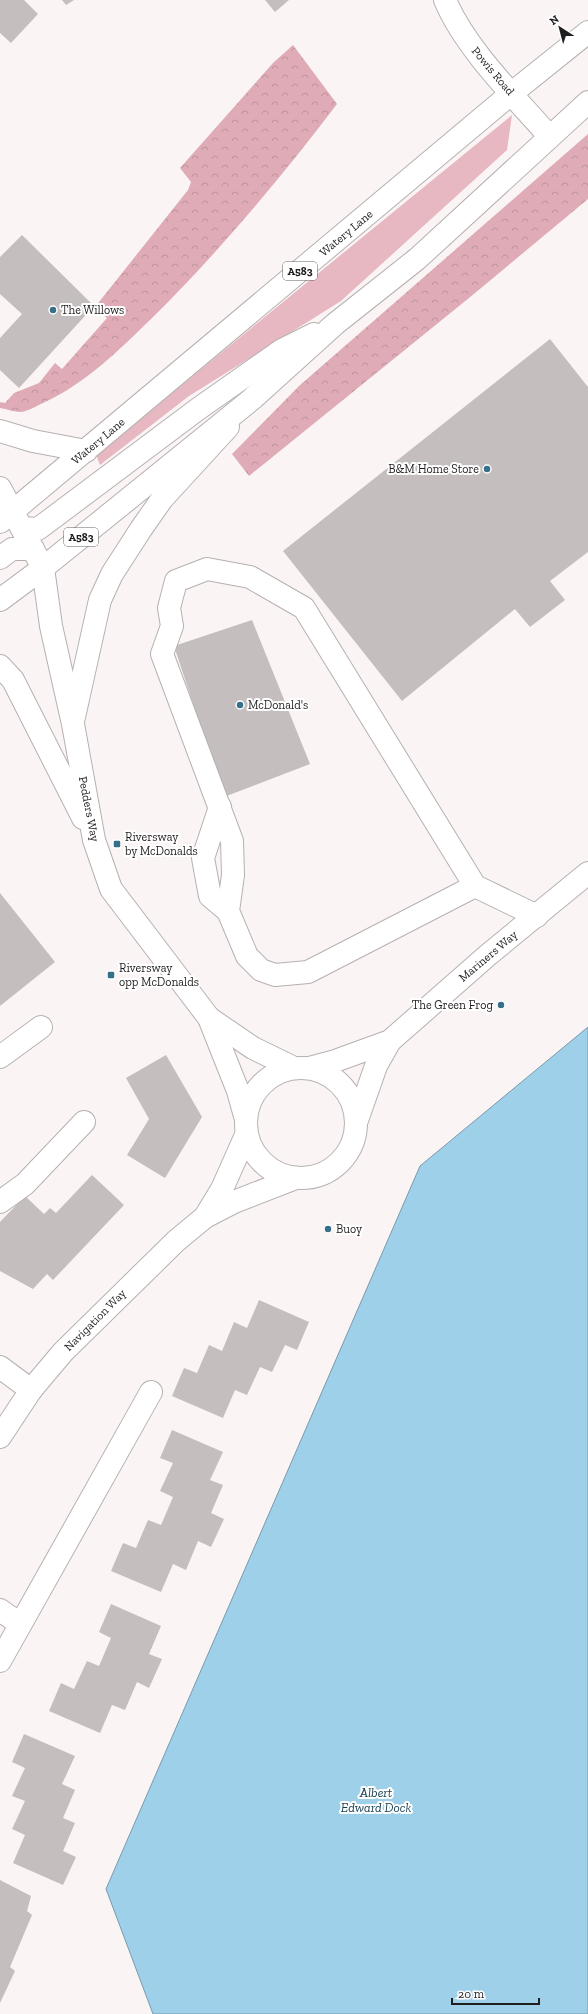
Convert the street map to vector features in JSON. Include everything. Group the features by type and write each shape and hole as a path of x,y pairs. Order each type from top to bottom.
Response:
{"main road":[{"name":"Powis Road","path":"446,0 459,28 549,136"},
{"name":"Watery Lane","path":"12,520 86,452 512,93 588,32"},
{"name":"A583","path":"0,600 38,559 252,400 335,324 417,259 549,136 588,102"},
{"name":"A583","path":"12,520 38,529 198,409 282,350 335,324"},
{"path":"73,724 100,600 112,574 140,529 162,499 252,400"},
{"path":"0,430 33,441 86,452"},
{"name":"Pedders Way","path":"0,488 12,520 38,559 73,724 94,840 110,889 209,1018 238,1091 246,1126"},
{"path":"0,558 12,549 38,559"},
{"path":"228,911 233,875 232,841 162,654 172,626 169,608 176,581 206,569 250,577 304,608 475,886 536,916"},
{"path":"0,666 13,680 94,840"},
{"path":"220,807 203,858 210,896 228,911 247,956 261,970 275,975 308,972 475,886"},
{"name":"Mariners Way","path":"357,1120 376,1066 390,1041 488,955 588,873"},
{"name":"Pedders Way","path":"209,1018 253,1048 301,1068"},
{"path":"0,1057 41,1027"},
{"name":"Mariners Way","path":"301,1068 342,1059 390,1041"},
{"path":"301,1068 327,1074 342,1086 353,1102 357,1120 355,1137 349,1152 339,1165 325,1174 310,1178 293,1179 277,1174 262,1164 252,1150 246,1126 251,1099 262,1084 276,1073 301,1068"},
{"path":"0,1202 25,1184 84,1122"},
{"name":"Navigation Way","path":"205,1217 222,1190 246,1126"},
{"name":"Navigation Way","path":"0,1437 31,1390 63,1352 176,1241 205,1217 240,1199 293,1179"},
{"path":"0,1367 31,1390"},
{"path":"0,1661 151,1392"},
{"path":"0,1610 20,1624"}],"shaded area":[{"path":"512,115 507,150 341,301 189,396 100,465 96,455"}],"green space":[{"path":"293,45 337,104 293,160 248,215 176,294 100,366 73,386 30,410 21,412 0,408 0,402 5,403 14,393 39,383 55,363 62,369 107,318 95,307 188,190 191,182 180,168 273,63"},
{"path":"588,134 588,199 469,298 249,476 232,454 299,386"}],"water":[{"name":"Albert Edward Dock","path":"588,1027 588,2014 153,2014 106,1889 420,1166"}],"building":[{"path":"0,0 24,0 38,14 11,43 0,33"},
{"path":"62,0 74,0 66,5"},
{"path":"265,0 289,0 275,12"},
{"name":"The Willows","path":"22,235 94,306 19,388 0,370 0,338 22,314 0,294 0,257"},
{"name":"B&M Home Store","path":"550,339 588,387 588,552 550,581 565,600 530,627 515,609 402,701 283,551"},
{"name":"McDonald's","path":"252,620 310,764 224,797 174,646"},
{"path":"0,893 55,962 0,1006"},
{"path":"166,1055 202,1117 165,1178 127,1155 149,1119 126,1078"},
{"path":"92,1175 124,1205 53,1280 47,1274 33,1289 0,1271 0,1222 25,1196 44,1214 50,1208 56,1213"},
{"path":"259,1300 309,1322 297,1350 285,1345 272,1372 260,1367 247,1395 235,1390 223,1418 172,1396 184,1368 197,1373 209,1345 222,1351 234,1322 247,1328"},
{"path":"172,1430 223,1452 210,1480 223,1485 211,1513 224,1519 211,1547 198,1541 186,1570 173,1564 161,1592 111,1571 123,1543 136,1548 148,1520 161,1525 173,1497 160,1491 173,1463 160,1458"},
{"path":"111,1604 161,1626 149,1654 162,1659 149,1688 137,1682 125,1710 112,1705 100,1733 49,1711 61,1683 74,1689 87,1661 99,1666 111,1638 99,1632"},
{"path":"24,1734 75,1756 62,1784 75,1790 63,1818 75,1823 63,1851 76,1857 63,1885 13,1863 25,1835 12,1829 25,1801 12,1796 25,1768 12,1762"},
{"path":"0,1880 31,1896 27,1911 32,1915 10,1967 15,1971 0,2003"}],"place":[{"name":"The Willows","path":"53,310"},
{"name":"B&M Home Store","path":"487,469"},
{"name":"McDonald's","path":"240,705"},
{"name":"Riversway by McDonalds","path":"117,844"},
{"name":"Riversway opp McDonalds","path":"111,975"},
{"name":"The Green Frog","path":"501,1005"},
{"name":"Buoy","path":"328,1229"}]}
